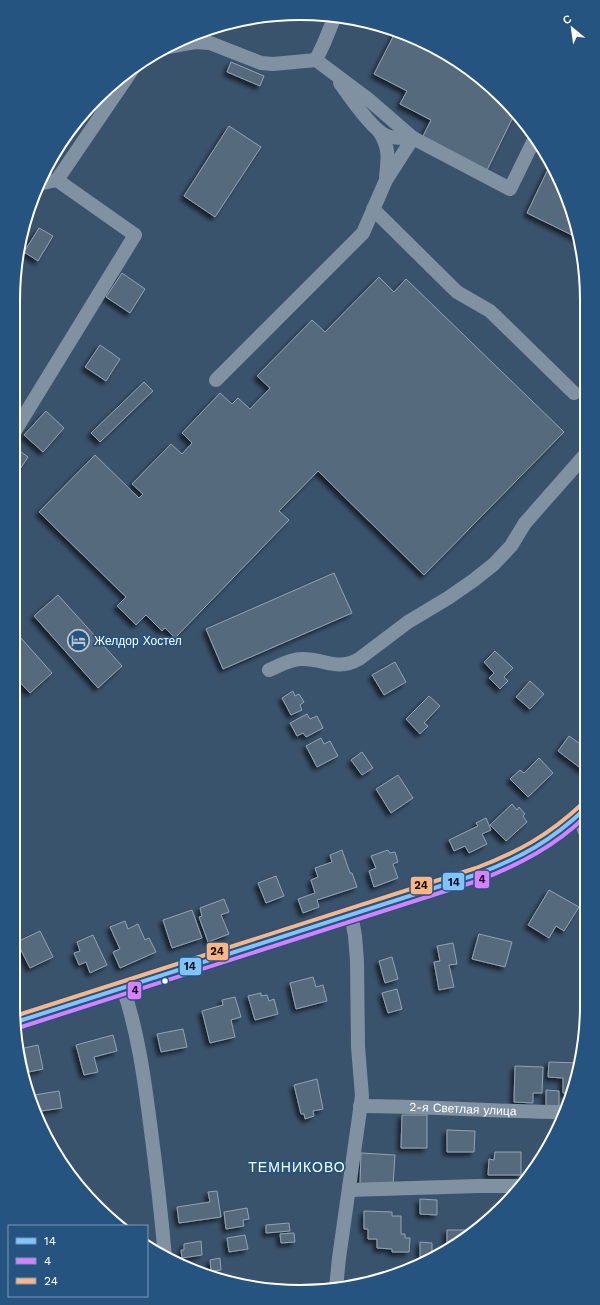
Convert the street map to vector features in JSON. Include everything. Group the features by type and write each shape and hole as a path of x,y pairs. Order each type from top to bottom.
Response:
{"street":[{"path":"316,60 333,22"},
{"path":"188,43 195,42 210,44 261,62 273,64 316,60 368,98 406,138 510,189 532,143"},
{"path":"328,69 360,110 379,131 386,136 406,138"},
{"path":"46,182 57,180 123,83"},
{"path":"379,131 387,146 388,155"},
{"path":"386,180 390,146 406,138"},
{"path":"216,380 363,233 406,138"},
{"path":"20,423 135,235 57,180"},
{"path":"373,209 457,292 490,312 574,393"},
{"path":"269,670 284,663 300,659 339,666 353,663 359,659 408,622 448,598 494,564 511,546 525,523 580,461"},
{"path":"21,1020 474,876 506,864 541,846 554,837 580,814"},
{"path":"336,1283 362,1096 358,1047 357,961 351,914"},
{"path":"124,988 133,1019 145,1083 160,1194 164,1249"},
{"name":"2-я Светлая улица","path":"360,1106 402,1106 559,1112"},
{"path":"349,1190 514,1186"}],"building":[{"path":"393,36 424,49 456,67 485,89 513,117 486,172 421,140 431,120 400,104 407,91 374,74"},
{"path":"231,62 264,76 260,86 227,72"},
{"path":"229,126 261,147 215,217 184,196"},
{"path":"548,170 559,193 572,235 527,213"},
{"path":"39,228 53,236 38,261 24,252"},
{"path":"122,273 145,289 130,313 106,297"},
{"path":"379,277 394,292 406,279 564,432 424,575 318,471 279,511 289,520 175,638 165,628 162,631 146,615 136,625 117,606 126,597 39,512 95,455 139,498 143,494 132,484 171,444 182,454 192,443 182,433 220,393 232,404 238,398 250,409 270,388 257,376 312,320 325,332"},
{"path":"100,345 120,359 106,381 85,367"},
{"path":"144,382 153,391 100,442 91,433"},
{"path":"46,411 64,428 43,452 24,435"},
{"path":"20,451 28,457 20,469"},
{"path":"334,573 352,613 223,669 206,629"},
{"name":"Желдор Хостел","path":"58,595 122,666 98,688 34,616"},
{"path":"20,637 52,673 30,693 20,682"},
{"path":"495,651 513,668 504,677 508,681 500,689 489,678 494,673 484,662"},
{"path":"395,662 406,682 384,695 372,675"},
{"path":"530,681 544,694 530,709 516,697"},
{"path":"293,691 295,696 299,694 304,702 300,705 302,710 291,715 282,698"},
{"path":"429,696 440,706 424,723 428,726 420,734 406,719"},
{"path":"307,714 310,719 317,716 323,728 306,737 303,733 297,736 290,723"},
{"path":"569,736 580,744 580,768 558,751"},
{"path":"321,738 324,744 330,741 338,756 317,767 306,746"},
{"path":"362,752 373,768 362,775 351,760"},
{"path":"539,758 553,773 528,797 510,779 520,770 524,773"},
{"path":"398,775 413,798 391,813 376,789"},
{"path":"512,804 517,810 519,807 525,814 523,816 527,822 506,841 490,825"},
{"path":"486,818 491,830 482,834 487,844 469,853 465,846 454,851 449,840 478,826 476,823"},
{"path":"342,850 350,873 352,873 357,887 317,900 319,907 303,913 298,899 315,893 311,880 318,877 315,868 332,862 330,855"},
{"path":"388,850 390,853 395,852 398,862 393,864 398,878 374,887 369,871 376,868 371,856"},
{"path":"276,876 284,896 266,903 258,883"},
{"path":"549,890 579,907 564,931 556,926 549,938 528,925"},
{"path":"224,899 229,912 221,915 229,934 208,942 199,917 202,916 200,908"},
{"path":"192,910 202,938 172,948 163,920"},
{"path":"125,921 128,929 138,924 145,940 149,938 156,952 120,968 113,952 120,949 110,927"},
{"path":"40,931 53,957 30,968 20,948 20,941"},
{"path":"479,934 512,942 505,967 472,959"},
{"path":"93,935 107,965 90,973 86,962 79,965 74,953 80,951 77,942"},
{"path":"453,943 457,964 449,965 454,987 439,990 434,962 440,961 437,946"},
{"path":"392,957 398,979 385,983 379,961"},
{"path":"313,977 316,987 323,985 327,1001 296,1009 290,983"},
{"path":"397,989 402,1009 388,1013 382,993"},
{"path":"261,993 261,996 267,995 269,1001 274,999 278,1014 255,1020 248,996"},
{"path":"235,997 241,1017 231,1020 235,1037 210,1043 202,1011 223,1005 222,1000"},
{"path":"183,1029 187,1047 161,1052 157,1034"},
{"path":"113,1035 117,1051 94,1057 98,1072 84,1075 76,1045"},
{"path":"38,1045 43,1069 29,1072 24,1048"},
{"path":"549,1062 574,1063 566,1093 563,1093 563,1078 548,1077"},
{"path":"515,1066 543,1067 542,1093 533,1093 533,1103 514,1102"},
{"path":"317,1079 323,1109 313,1111 314,1116 305,1119 304,1114 301,1114 294,1085"},
{"path":"546,1090 559,1091 559,1109 546,1109"},
{"path":"59,1091 62,1108 41,1111 35,1095"},
{"path":"402,1115 427,1115 427,1148 401,1148"},
{"path":"447,1130 475,1131 474,1152 447,1152"},
{"path":"495,1152 521,1152 521,1175 488,1175 489,1159 494,1160"},
{"path":"361,1153 395,1155 393,1186 360,1184"},
{"path":"217,1191 221,1217 179,1223 177,1207 210,1202 208,1192"},
{"path":"420,1199 437,1200 437,1215 420,1214"},
{"path":"247,1208 249,1219 243,1220 244,1226 226,1229 224,1212"},
{"path":"364,1211 392,1212 392,1216 401,1216 401,1234 405,1234 405,1238 410,1238 409,1252 392,1252 392,1249 377,1248 377,1239 368,1239 368,1229 364,1229"},
{"path":"289,1223 290,1231 266,1233 266,1225"},
{"path":"447,1230 466,1230 456,1238 447,1243"},
{"path":"294,1233 295,1242 281,1243 280,1234"},
{"path":"245,1235 248,1249 229,1252 227,1238"},
{"path":"201,1241 202,1255 182,1258 181,1250 184,1250 184,1244"},
{"path":"420,1242 432,1243 432,1252 420,1257"},
{"path":"220,1258 221,1270 211,1270 210,1260"}],"transit line":[{"name":"24","path":"21,1014 476,868 506,856 532,842 557,825 580,806"},
{"name":"14","path":"21,1020 478,874 509,861 535,847 561,830 580,814"},
{"name":"4","path":"21,1027 480,880 523,861 562,836 580,822"}],"place":[{"name":"Желдор Хостел","path":"78,641"}],"district":[{"name":"ТЕМНИКОВО","path":"297,1167"}]}
